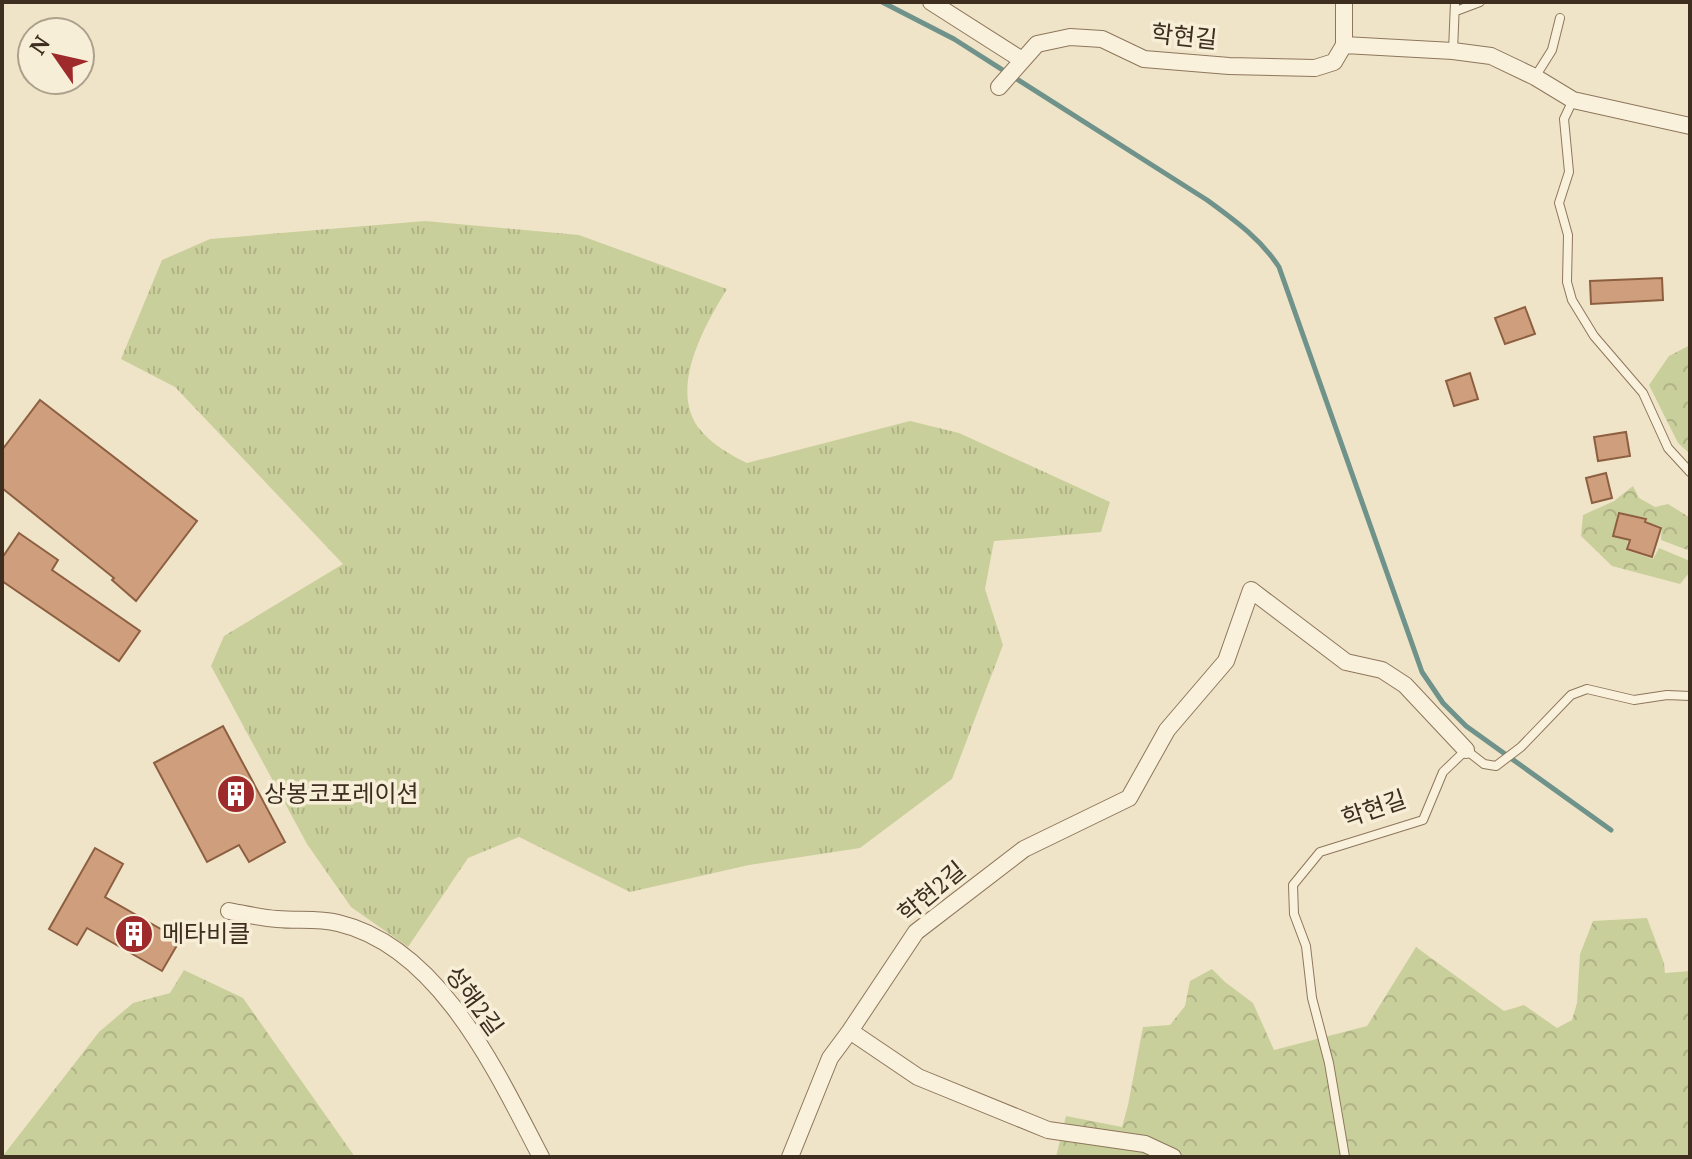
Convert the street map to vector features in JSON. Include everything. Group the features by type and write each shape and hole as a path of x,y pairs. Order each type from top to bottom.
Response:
{"street":[{"path":"931,2 1022,60"},
{"path":"1344,2 1344,45 1491,56 1573,100 1690,126"},
{"name":"학현길","path":"999,87 1037,44 1070,37 1102,39 1144,59 1315,68 1334,62 1344,45"},
{"name":"학현2길","path":"790,1157 830,1058 916,932 1024,849 1129,798 1167,730 1226,661 1251,590 1346,662 1382,670 1405,685 1466,750"},
{"name":"성해2길","path":"229,911 274,919 338,923 373,937 412,962 442,991 467,1026 541,1157"},
{"path":"850,1031 918,1077 1048,1130 1145,1144 1173,1157"}],"lane":[{"path":"1453,51 1456,6 1480,2"},
{"path":"1535,77 1552,50 1560,18"},
{"path":"1573,100 1564,119 1569,172 1559,203 1568,235 1567,282 1572,300 1594,336 1643,393 1668,448 1690,472"},
{"path":"1466,750 1484,764 1496,766 1521,747 1571,695 1587,689 1634,700 1667,695 1690,696"},
{"name":"학현길","path":"1345,1157 1329,1063 1312,998 1306,946 1294,914 1293,885 1320,852 1423,820 1443,772 1466,750"}],"green space":[{"path":"425,221 579,235 727,289 693,359 688,379 688,398 692,416 702,432 723,450 747,463 910,421 959,433 1110,502 1101,532 994,541 985,589 1003,645 952,779 860,848 749,865 630,892 519,837 468,858 408,947 351,907 307,844 211,666 224,636 343,564 175,387 121,359 162,260 210,239"},
{"path":"1690,345 1690,454 1678,443 1649,385 1669,356"},
{"path":"1633,486 1639,498 1655,507 1668,504 1689,517 1690,551 1661,540 1662,527 1647,522 1647,518 1618,512 1613,536 1628,540 1626,550 1653,559 1659,548 1690,561 1690,572 1680,584 1612,566 1581,536 1583,515 1614,501"},
{"path":"1647,918 1665,973 1690,971 1690,1157 1056,1157 1066,1116 1122,1127 1143,1027 1170,1025 1185,1006 1190,981 1212,969 1253,1003 1274,1050 1367,1026 1416,947 1504,1011 1524,1005 1557,1028 1572,1020 1577,1003 1580,954 1593,921"},
{"path":"184,970 243,998 355,1157 2,1157 99,1032 133,1003 170,993"}],"building":[{"path":"1662,278 1663,300 1591,304 1590,281"},
{"path":"1525,307 1535,334 1505,344 1495,318"},
{"path":"1470,373 1478,399 1454,406 1446,381"},
{"path":"40,400 197,521 136,601 112,580 114,578 2,488 2,450"},
{"path":"1626,432 1630,456 1598,461 1594,437"},
{"path":"1606,473 1612,498 1592,503 1586,478"},
{"path":"1619,513 1646,519 1645,522 1661,528 1652,557 1627,549 1630,540 1613,536"},
{"path":"19,533 58,560 52,570 140,631 119,661 2,581 2,558"},
{"path":"223,726 285,842 249,862 239,845 207,862 154,763"},
{"path":"95,848 123,864 105,897 180,940 162,971 87,928 77,945 49,929"}],"waterway":[{"path":"882,2 954,39 1207,200 1264,247 1279,267 1422,672 1443,703 1466,726 1611,830"}],"place":[{"name":"상봉코포레이션","path":"236,794"},
{"name":"메타비클","path":"134,934"}]}
